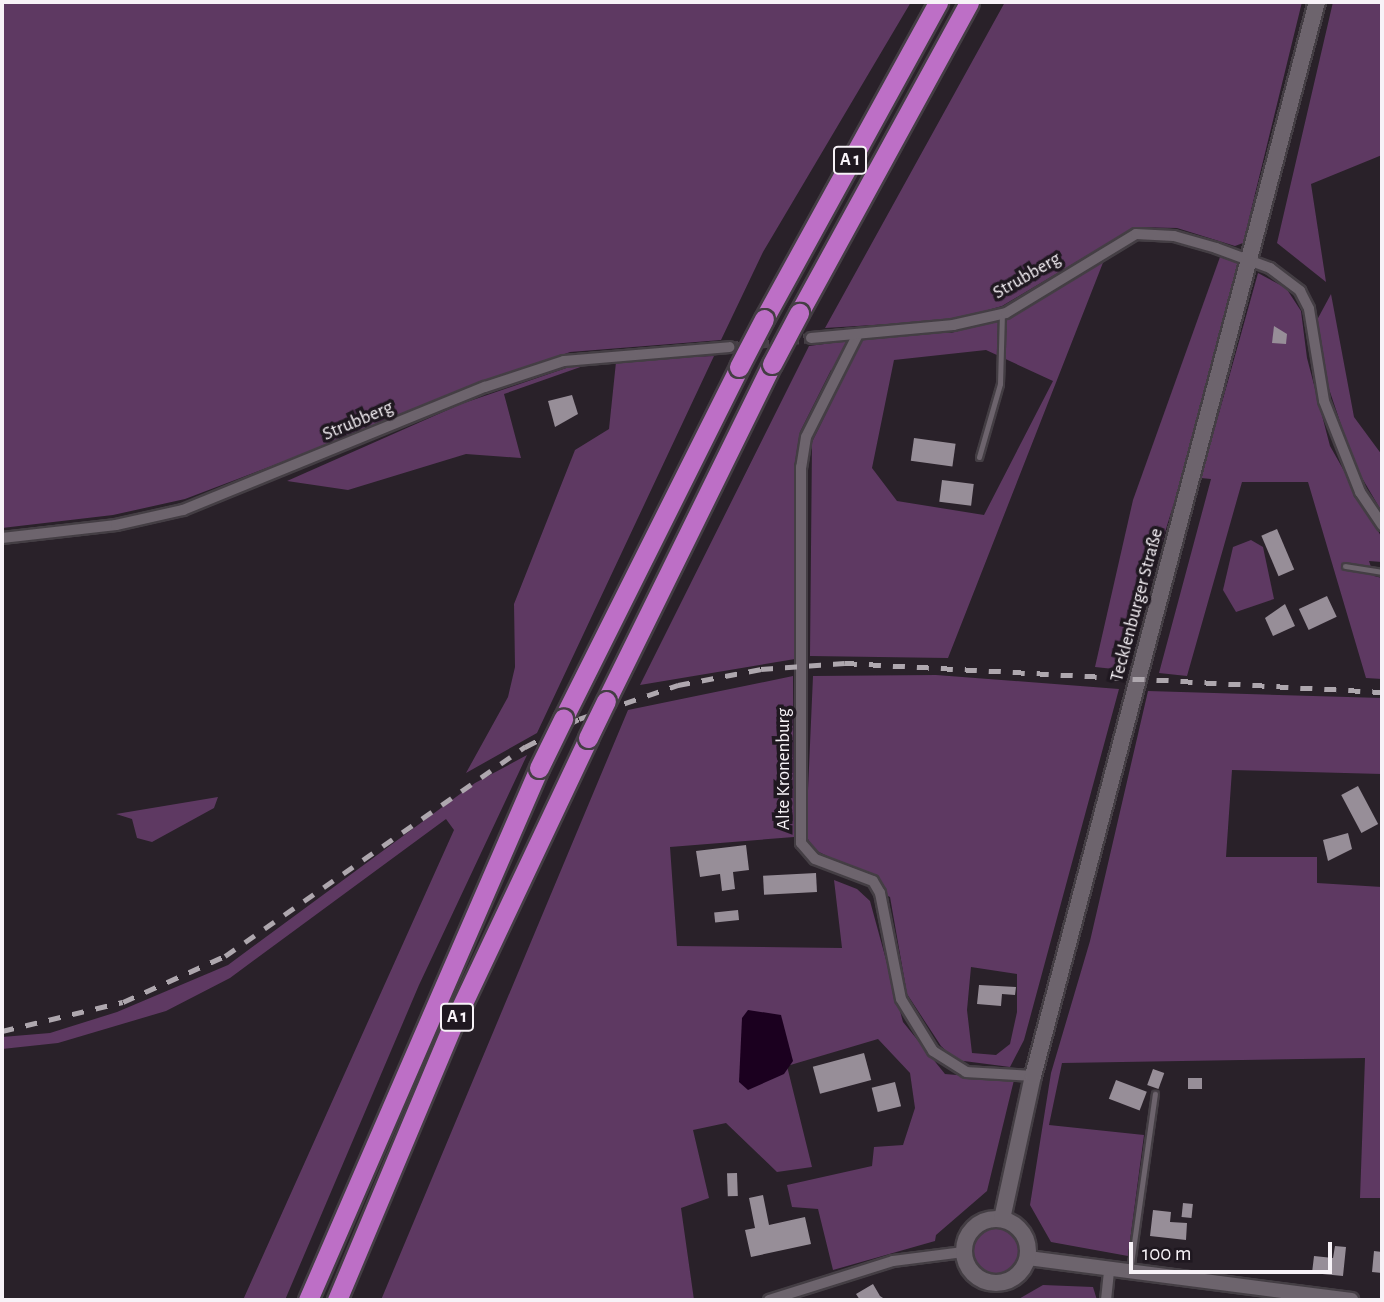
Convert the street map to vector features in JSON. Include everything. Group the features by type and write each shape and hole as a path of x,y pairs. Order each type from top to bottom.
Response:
{"highway":[{"name":"A 1","path":"308,1300 540,768 739,367 938,2"},
{"name":"A 1","path":"337,1300 454,1022 606,701 772,364 970,2"}],"main road":[{"name":"Tecklenburger Straße","path":"1002,1219 1033,1076 1317,2"},
{"path":"1002,1219 1025,1237 1027,1258 1017,1276 994,1292 970,1271 963,1252 970,1231 1002,1219"}],"street":[{"name":"Strubberg","path":"811,338 953,325 1002,314 1136,234 1174,236 1250,260 1289,279 1304,300 1324,401 1360,492 1382,525"},
{"name":"Alte Kronenburg","path":"858,334 806,437 801,467 801,843 815,859 873,881 880,893 901,999 933,1051 966,1072 1033,1076"},
{"name":"Strubberg","path":"2,538 117,525 183,510 485,387 564,361 729,347"},
{"path":"769,1300 893,1261 963,1252"},
{"path":"1027,1258 1109,1272 1351,1300"},
{"path":"1106,1300 1109,1272"}],"lane":[{"path":"979,457 1000,384 1002,314"},
{"path":"1345,566 1382,572"},
{"path":"1129,1274 1155,1094"}],"shaded area":[{"path":"2,2 911,2 763,252 721,340 570,352 185,499 113,515 2,528"},
{"path":"1005,2 1302,2 1243,243 1235,246 1177,228 1135,227 1002,306 953,320 825,328"},
{"path":"1333,2 1382,2 1382,155 1311,184 1326,282 1277,243"},
{"path":"1106,255 948,658 810,656 812,442 849,367 831,370 800,432 794,503 795,659 640,685 809,346 916,332 951,333 1011,316","holes":["986,350 1053,381 984,515 897,501 872,468 894,360"]},
{"path":"1220,257 1242,265 1191,447 1123,670 1095,667 1133,500"},
{"path":"1258,273 1286,288 1301,311 1307,358 1330,446 1382,538 1382,562 1369,561 1374,576 1382,578 1382,679 1366,678 1308,482 1242,482 1187,676 1159,673 1211,479 1201,478"},
{"path":"1331,294 1354,417 1382,455 1382,512 1355,466 1327,383 1317,320"},
{"path":"714,356 537,733 466,773 508,697 515,667 514,604 575,450 609,429 616,362 589,364 504,394 521,458 466,454 348,490 287,481 461,404 575,365 640,359"},
{"path":"1251,540 1263,547 1274,599 1236,612 1223,590 1233,547"},
{"path":"936,675 1119,689 1024,1040 1010,1067 956,1060 941,1046 907,994 890,897 833,867 831,858 815,850 806,836 813,676","holes":["971,967 1017,974 1017,1012 1010,1044 996,1055 972,1053 967,1010"]},
{"path":"793,676 794,837 670,847 677,946 842,948 834,880 857,889 870,901 903,1022 945,1074 1014,1080 987,1191 936,1235 935,1241 833,1270 818,1209 792,1207 787,1185 872,1166 874,1147 903,1145 915,1108 910,1073 878,1039 787,1066 812,1167 777,1172 726,1123 693,1130 709,1198 681,1208 694,1300 381,1300 628,710"},
{"path":"1148,691 1382,698 1382,774 1232,770 1226,857 1317,857 1317,883 1382,887 1382,1198 1360,1198 1365,1058 1062,1063 1049,1125 1144,1135 1128,1256 1051,1242 1030,1205 1051,1073 1090,941"},
{"path":"527,755 419,985 285,1300 243,1300 454,830 446,819 230,978 166,1011 58,1043 2,1049 2,1037 50,1033 117,1012 228,965 475,783"},
{"path":"218,797 214,808 152,842 137,838 132,819 116,814"},
{"path":"748,1010 781,1015 793,1061 784,1074 748,1090 739,1082 742,1018"},
{"path":"996,1227 1013,1235 1021,1252 1013,1269 996,1277 979,1269 971,1252 979,1235"},
{"path":"1043,1285 1093,1287 1097,1300 1017,1300"}],"building":[{"path":"1274,326 1287,334 1286,344 1272,343"},
{"path":"572,395 578,414 555,427 548,401"},
{"path":"914,438 956,444 952,467 911,461"},
{"path":"942,480 974,484 971,506 939,502"},
{"path":"1277,529 1294,570 1279,576 1261,536"},
{"path":"1327,596 1337,617 1309,630 1299,609"},
{"path":"1285,604 1295,626 1273,636 1265,618"},
{"path":"1358,786 1378,824 1361,833 1341,795"},
{"path":"1348,833 1352,849 1328,861 1323,840"},
{"path":"746,845 749,870 733,872 735,889 722,891 720,874 700,877 696,851"},
{"path":"816,873 817,892 764,895 763,876"},
{"path":"738,910 739,920 715,922 714,913"},
{"path":"979,985 1016,987 1015,995 1002,994 1001,1006 977,1004"},
{"path":"864,1053 871,1080 820,1094 813,1067"},
{"path":"1153,1069 1164,1073 1158,1089 1147,1085"},
{"path":"1188,1078 1202,1078 1202,1089 1188,1089"},
{"path":"1116,1080 1147,1092 1140,1110 1109,1099"},
{"path":"895,1082 901,1106 878,1112 872,1088"},
{"path":"727,1173 737,1173 738,1196 728,1196"},
{"path":"763,1195 769,1225 805,1217 811,1244 751,1257 745,1230 755,1228 749,1198"},
{"path":"1183,1203 1193,1204 1191,1218 1182,1217"},
{"path":"1153,1210 1171,1212 1170,1222 1187,1223 1186,1240 1150,1236"},
{"path":"1335,1246 1346,1247 1343,1276 1312,1273 1314,1256 1333,1258"},
{"path":"1374,1251 1382,1252 1382,1273 1372,1272"},
{"path":"873,1284 880,1296 886,1300 860,1300 856,1294"}],"tunnel":[{"path":"729,347 811,338"}],"railway":[{"path":"2,1031 123,1002 225,956 525,747 579,719 678,685 761,669 845,663 1382,692"}]}
